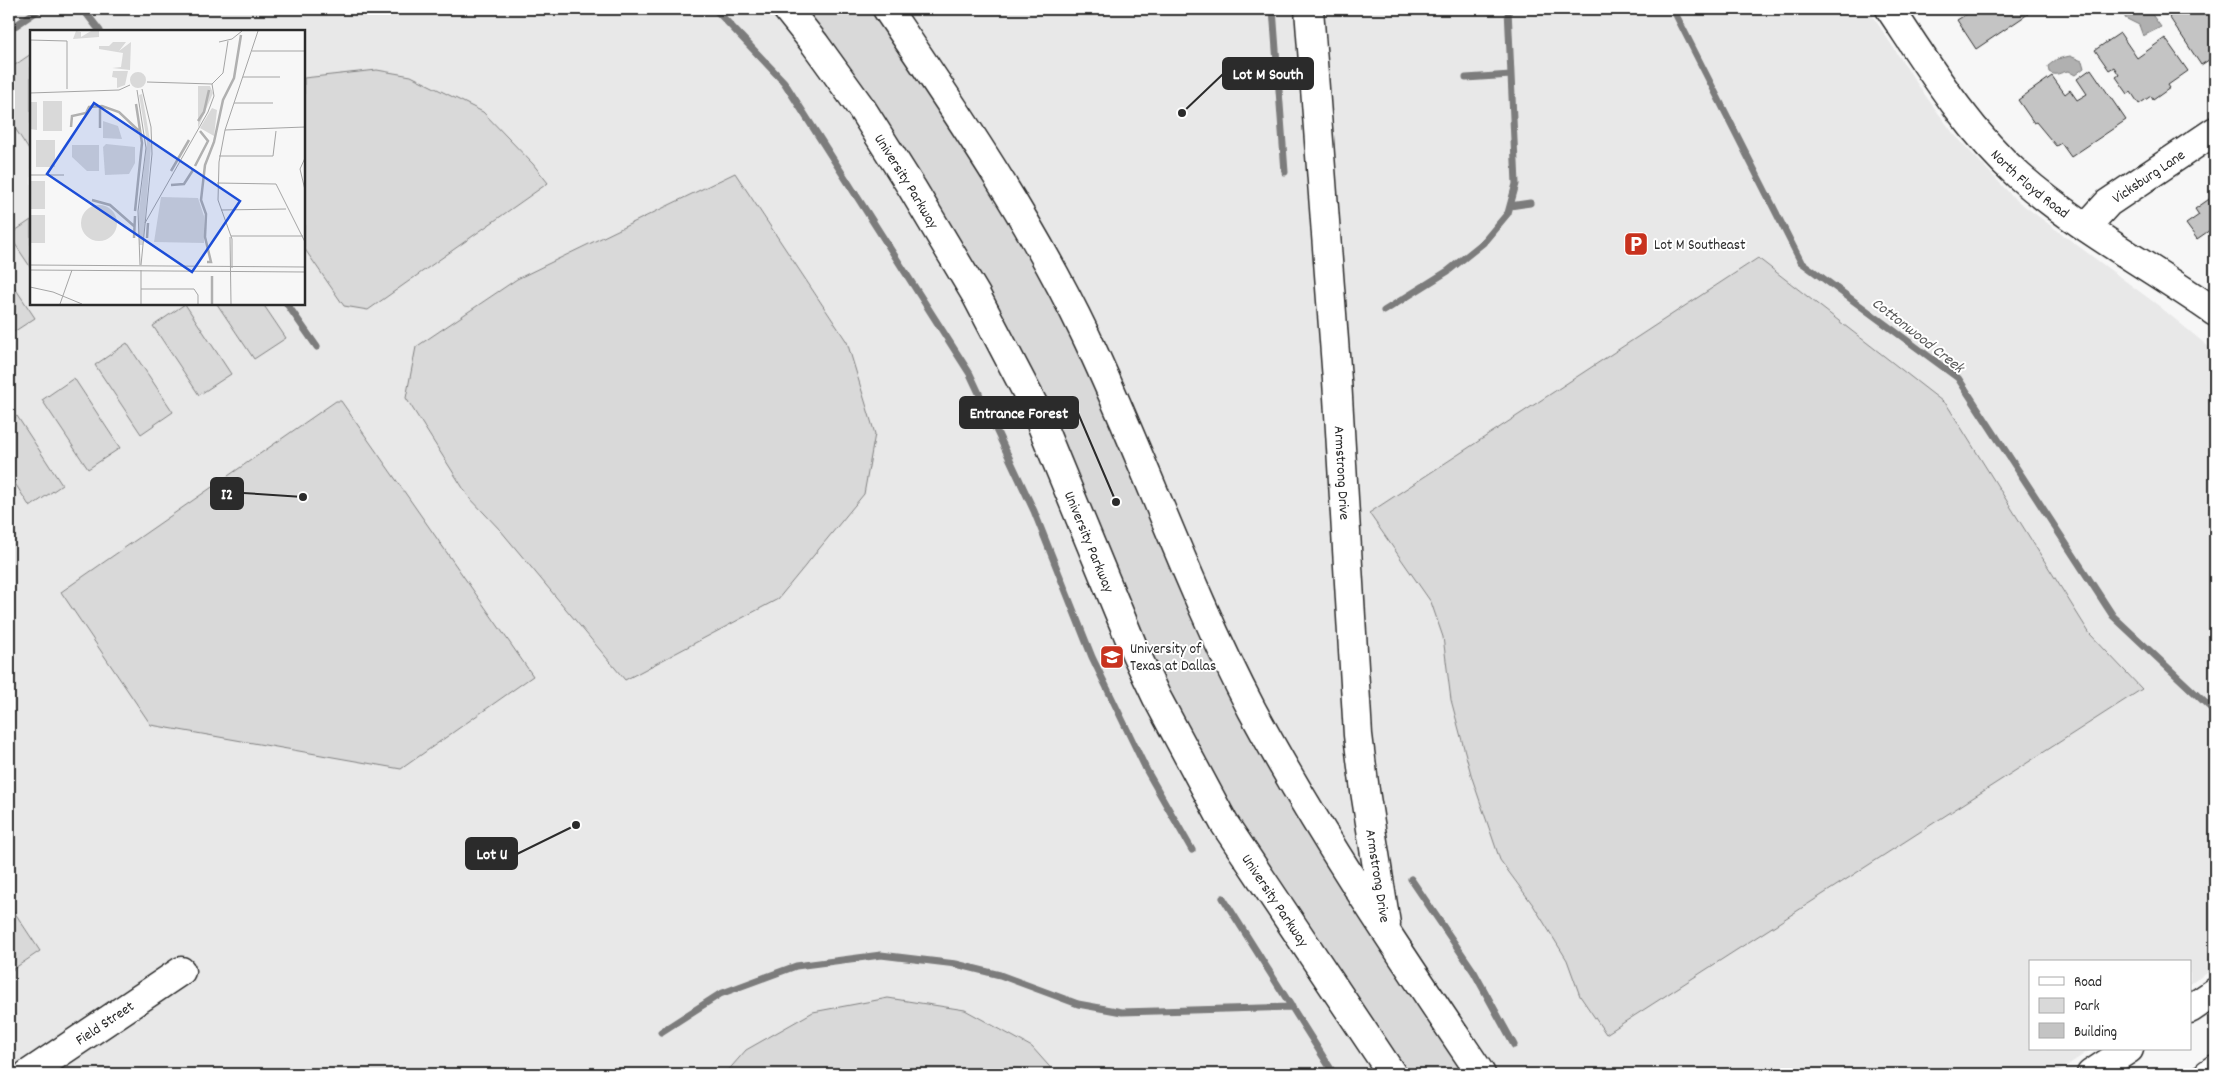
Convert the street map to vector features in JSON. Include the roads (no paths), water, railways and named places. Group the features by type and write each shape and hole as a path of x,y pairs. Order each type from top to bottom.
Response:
{"street":[{"name":"University Parkway","path":"787,9 862,109 976,295 1033,404 1136,654 1157,698 1224,823 1392,1074"},
{"path":"887,9 963,122 1029,226 1084,333 1143,465 1209,623 1243,692 1304,802 1388,935 1481,1074"},
{"name":"Armstrong Drive","path":"1309,9 1337,380 1358,735 1388,935"},
{"name":"North Floyd Road","path":"1890,9 1954,104 1985,141 2019,176 2086,227 2215,312"},
{"name":"Vicksburg Lane","path":"2086,227 2108,203 2215,131"},
{"name":"Field Street","path":"28,1074 181,971"},
{"path":"2192,1008 2215,992"},
{"path":"2091,1074 2127,1050"},
{"path":"2208,1074 2215,1069"}],"waterway":[{"path":"9,30 40,9"},
{"path":"83,9 99,30"},
{"path":"715,9 784,82 970,374 1034,511 1092,657 1147,771 1192,850"},
{"path":"1273,9 1285,172"},
{"path":"1384,311 1448,271 1483,243 1508,213 1516,184 1508,9"},
{"name":"Cottonwood Creek","path":"1673,9 1801,262 1958,378 2113,616 2215,712"},
{"path":"1466,78 1511,75"},
{"path":"1510,206 1530,203"},
{"path":"288,305 317,347"},
{"path":"1411,879 1474,972 1514,1045"},
{"path":"1223,898 1334,1074"},
{"path":"661,1032 720,994 796,966 881,955 956,964 1000,975 1078,1004 1122,1012 1292,1007"}],"place":[{"name":"Lot M South","path":"1182,113"},
{"name":"Lot M Southeast","path":"1636,244"},
{"name":"I2","path":"303,497"},
{"name":"Entrance Forest","path":"1116,502"},
{"name":"University of Texas at Dallas","path":"1112,657"},
{"name":"Lot U","path":"576,825"}]}
